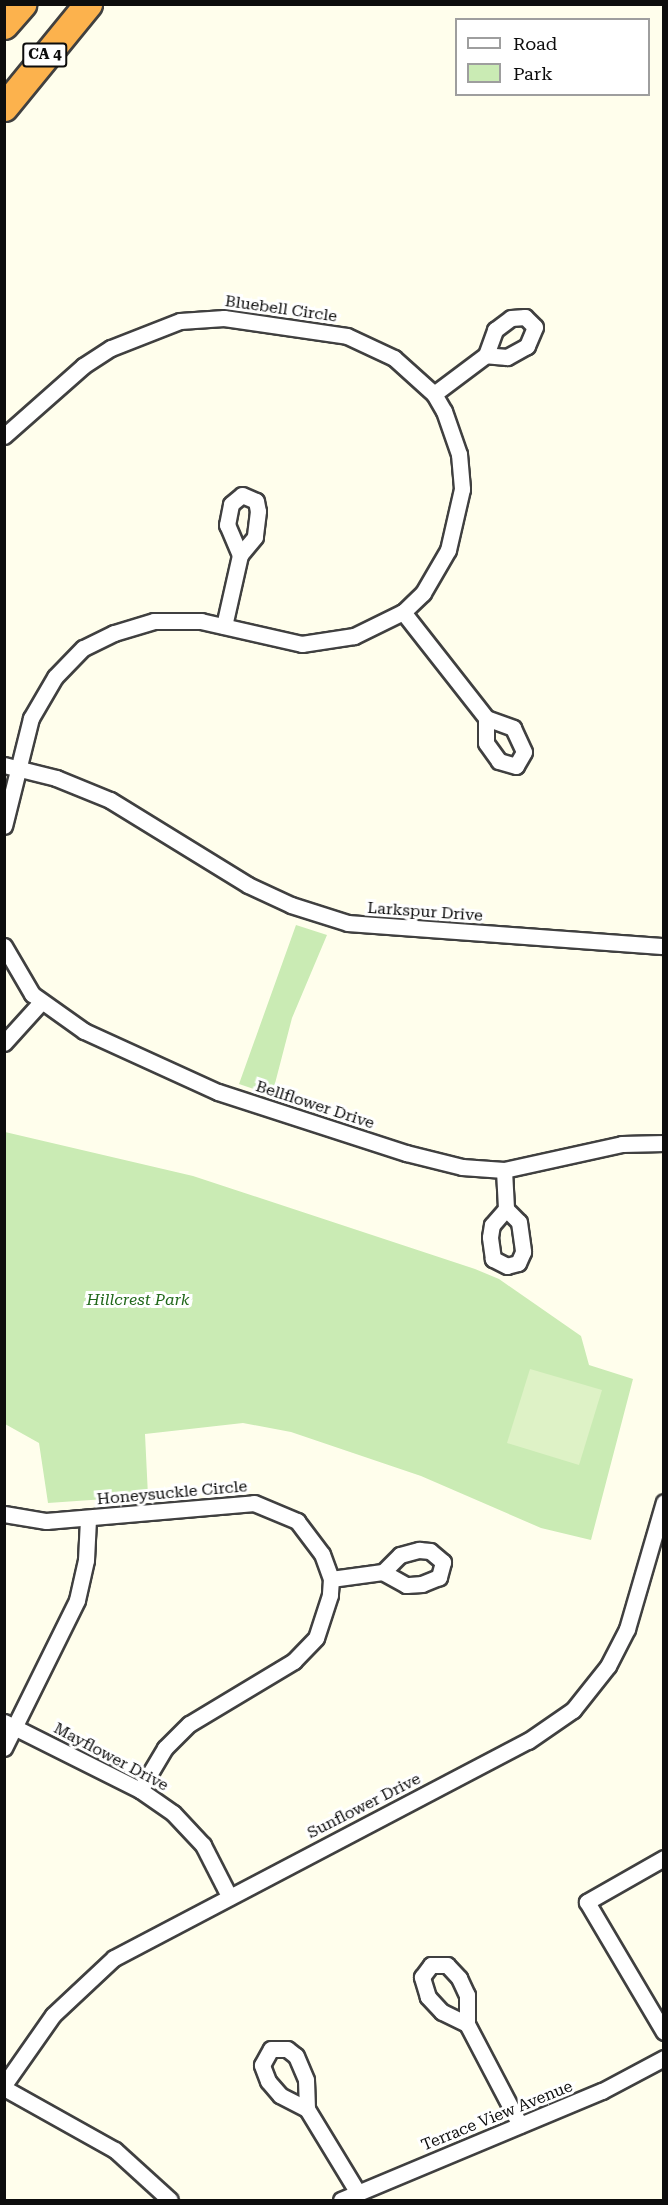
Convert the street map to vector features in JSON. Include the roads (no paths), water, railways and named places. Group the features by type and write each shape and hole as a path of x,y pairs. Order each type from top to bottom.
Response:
{"highway":[{"name":"CA 4","path":"4,25 22,4"},
{"name":"CA 4","path":"4,107 88,4"}],"street":[{"name":"Bluebell Circle","path":"4,436 83,366 111,348 153,328 201,318 346,336 394,358 434,394 459,454 460,509 448,550 438,572 403,612 354,636 302,644 201,621 154,621 114,633 83,648 44,693 28,724 11,766"},
{"path":"434,394 486,355"},
{"path":"224,626 240,555"},
{"path":"403,612 486,718"},
{"path":"4,826 11,766"},
{"name":"Larkspur Drive","path":"11,766 110,800 248,885 291,905 348,923 663,946"},
{"name":"Bellflower Drive","path":"4,946 21,979 41,1002 84,1031 218,1092 435,1161 504,1170 622,1144 663,1143"},
{"path":"4,1043 41,1002"},
{"path":"504,1170 506,1209"},
{"name":"Sunflower Drive","path":"4,2086 40,2031 96,1971 229,1896 528,1741 573,1710 608,1666 627,1629 663,1502"},
{"name":"Honeysuckle Circle","path":"4,1514 46,1521 263,1505 292,1518 309,1533 322,1554 331,1579 328,1607 311,1645 282,1669 189,1724 165,1748 140,1790"},
{"path":"4,1748 10,1725 81,1590 88,1519"},
{"path":"331,1579 383,1572"},
{"name":"Mayflower Drive","path":"10,1725 140,1790 192,1831 229,1896"},
{"path":"663,1858 587,1902 663,2032"},
{"path":"467,2024 520,2125"},
{"name":"Terrace View Avenue","path":"341,2200 602,2091 663,2058"},
{"path":"4,2086 115,2150 170,2200"},
{"path":"307,2109 358,2193"}],"park label":[{"name":"Hillcrest Park","path":"138,1300"}]}
